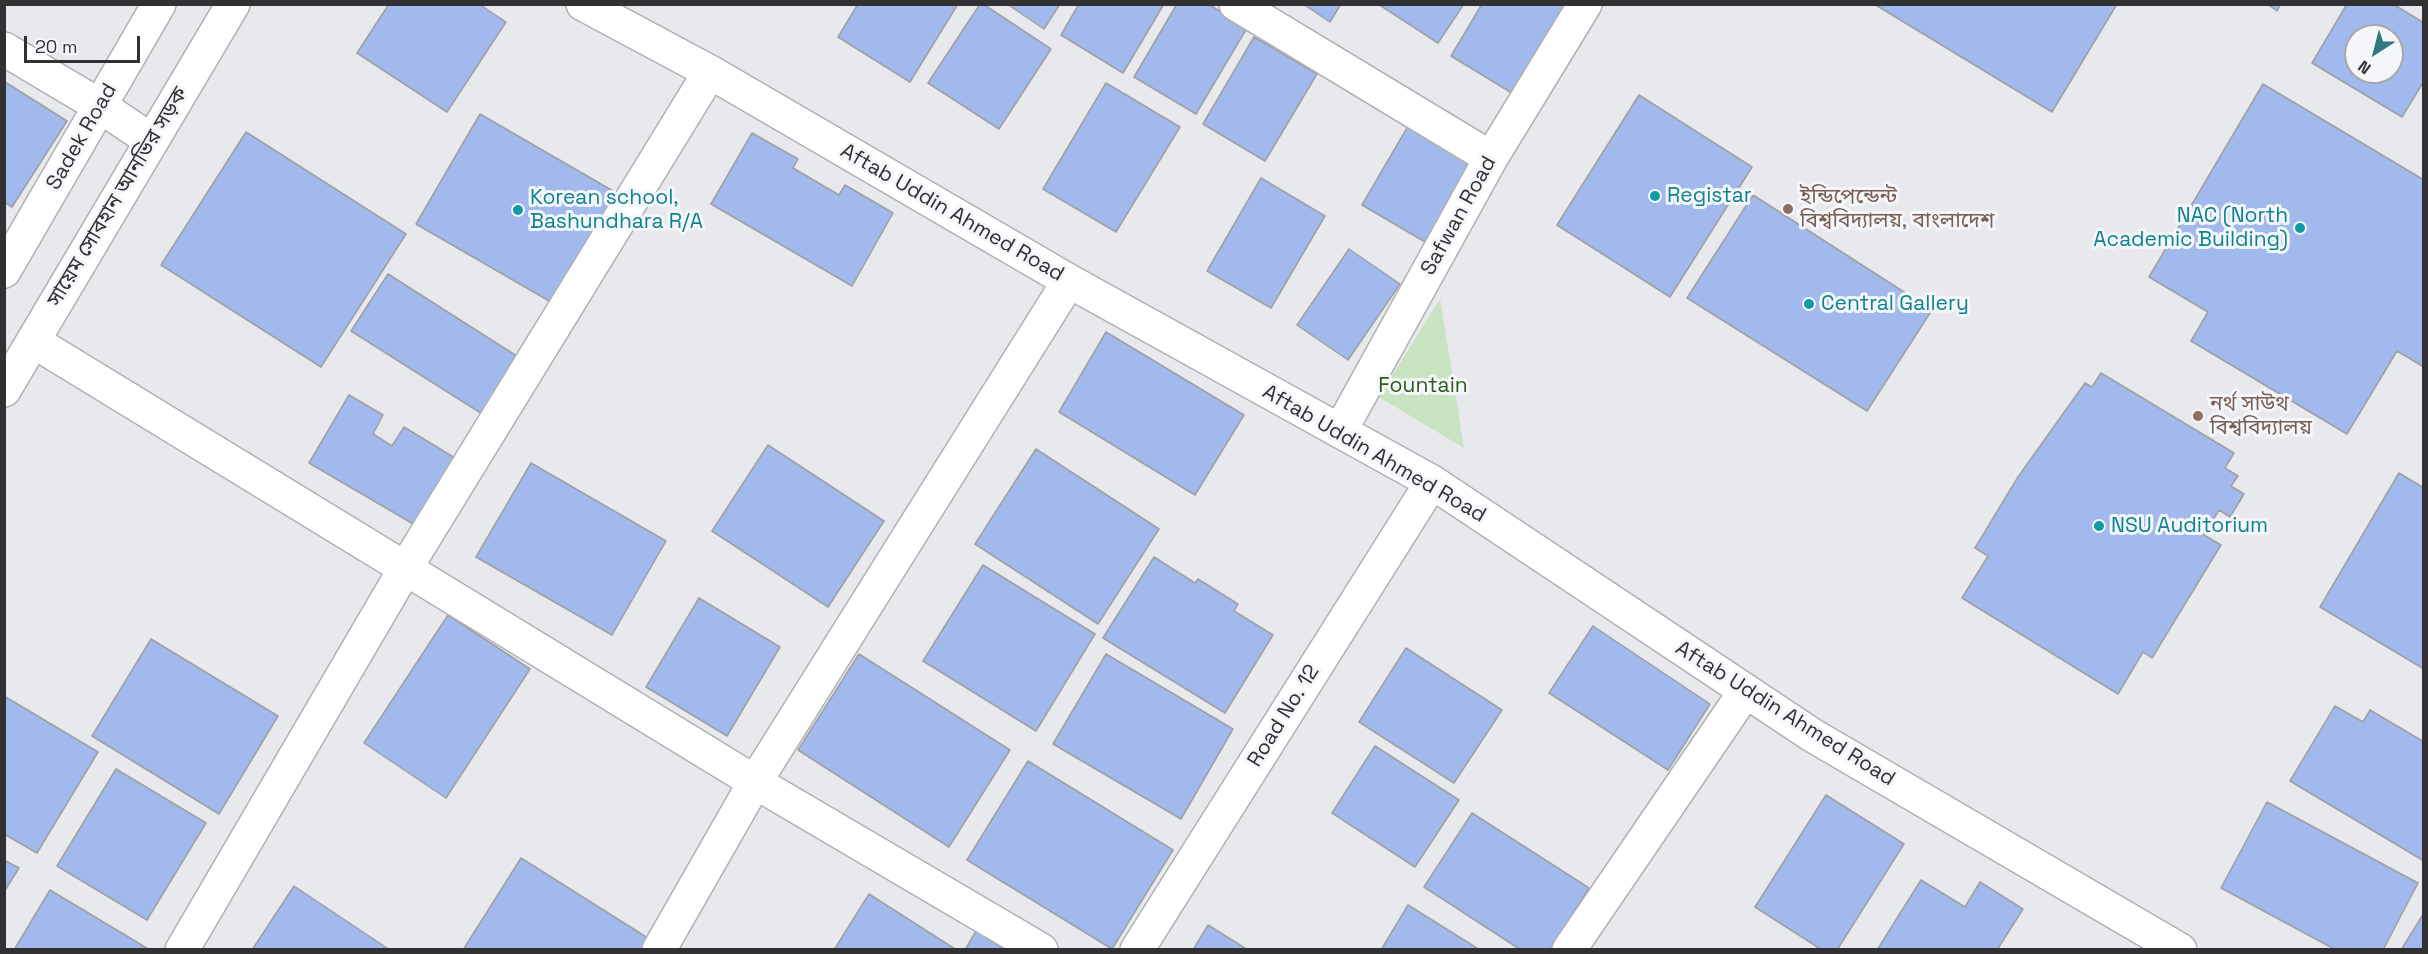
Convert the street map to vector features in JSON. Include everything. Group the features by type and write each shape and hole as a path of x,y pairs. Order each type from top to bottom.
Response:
{"street":[{"name":"Sadek Road","path":"4,270 159,4"},
{"name":"সায়েম সোবহান আনভির সড়ক","path":"5,389 233,4"},
{"name":"Aftab Uddin Ahmed Road","path":"583,4 710,72 1069,281 1432,482 1812,735 2180,950"},
{"path":"1236,4 1491,158"},
{"name":"Safwan Road","path":"1340,431 1491,158 1585,4"},
{"path":"4,49 100,106 152,141"},
{"path":"182,950 405,568 710,72"},
{"path":"659,950 754,782 1069,281"},
{"path":"33,341 754,782 1041,950"},
{"name":"Road No. 12","path":"1137,950 1432,482"},
{"path":"1569,950 1745,692"}],"green space":[{"name":"Fountain","path":"1440,299 1464,448 1379,397"}],"building":[{"path":"389,4 479,4 506,22 447,112 357,53"},
{"path":"858,4 958,4 910,82 838,37"},
{"path":"980,4 1051,49 999,129 928,83"},
{"path":"1007,4 1060,4 1044,29"},
{"path":"1079,4 1164,4 1123,73 1061,35"},
{"path":"1177,4 1208,4 1247,28 1196,114 1134,77"},
{"path":"1303,4 1341,4 1330,22"},
{"path":"1378,4 1464,4 1438,43"},
{"path":"1482,4 1570,4 1520,98 1451,56"},
{"path":"1874,4 2117,4 2052,112"},
{"path":"2267,4 2281,4 2277,11"},
{"path":"2347,4 2393,4 2424,23 2424,81 2402,117 2347,84 2404,84 2404,24 2344,24 2344,82 2312,63"},
{"path":"1254,37 1317,74 1265,161 1203,124"},
{"path":"5,82 67,121 12,207 4,202"},
{"path":"1106,83 1180,127 1116,232 1043,189"},
{"name":"NAC (North Academic Building)","path":"2263,84 2424,180 2424,367 2397,351 2347,434 2191,341 2208,312 2149,277"},
{"name":"Registar","path":"1639,95 1752,167 1670,297 1557,225"},
{"name":"Korean school, Bashundhara R/A","path":"480,114 620,195 556,305 416,224"},
{"path":"1411,121 1481,161 1432,246 1362,205"},
{"path":"246,132 406,234 321,367 161,265"},
{"path":"752,133 798,159 793,168 839,195 845,185 893,213 852,286 711,204"},
{"path":"1261,178 1325,216 1271,308 1207,271"},
{"name":"Central Gallery","path":"1753,195 1932,310 1867,411 1687,298"},
{"path":"1349,249 1400,284 1348,360 1297,325"},
{"path":"388,274 523,360 487,417 351,331"},
{"path":"1106,332 1244,415 1195,495 1059,412"},
{"name":"NSU Auditorium","path":"2101,373 2234,453 2225,468 2238,476 2231,486 2244,494 2230,517 2219,510 2204,535 2221,545 2152,658 2143,652 2118,694 1962,598 1988,556 1975,548 2018,477 2085,383 2092,387"},
{"path":"349,395 383,415 373,434 392,446 404,427 455,458 415,525 309,463"},
{"path":"768,445 884,521 828,607 712,531"},
{"path":"1036,449 1159,529 1098,624 975,544"},
{"path":"531,463 666,541 612,635 476,557"},
{"path":"2399,473 2424,488 2424,669 2320,607"},
{"path":"1154,557 1195,583 1198,579 1238,604 1234,611 1273,635 1225,713 1103,638"},
{"path":"983,565 1095,634 1036,731 923,661"},
{"path":"699,598 780,647 727,736 646,687"},
{"path":"448,615 530,669 446,798 364,743"},
{"path":"1593,626 1710,704 1668,770 1549,693"},
{"path":"151,639 278,716 219,814 92,736"},
{"path":"1406,648 1502,710 1454,783 1359,722"},
{"path":"859,654 1010,750 949,847 798,750"},
{"path":"1106,654 1233,729 1181,819 1053,744"},
{"path":"4,696 98,752 37,853 4,834"},
{"path":"2335,706 2363,722 2370,710 2424,742 2424,861 2290,781"},
{"path":"1375,746 1459,800 1415,867 1332,813"},
{"path":"1028,761 1173,850 1112,949 967,860"},
{"path":"116,769 206,823 147,920 57,866"},
{"path":"1826,795 1904,844 1837,950 1822,950 1755,907"},
{"path":"2267,802 2418,883 2383,950 2336,950 2221,888"},
{"path":"1472,813 1589,888 1550,950 1521,950 1424,887"},
{"path":"521,858 651,940 644,950 463,950"},
{"path":"4,860 19,868 4,892"},
{"path":"1921,880 1965,907 1980,882 2023,909 1997,950 1877,950"},
{"path":"294,886 390,950 252,950"},
{"path":"50,890 150,950 14,950"},
{"path":"869,894 955,949 955,950 834,950"},
{"path":"1408,905 1480,950 1381,950"},
{"path":"2424,913 2424,950 2401,950"},
{"path":"1208,925 1248,950 1193,950"},
{"path":"976,931 1006,950 965,950"}],"place":[{"name":"Registar","path":"1655,196"},
{"name":"ইন্ডিপেন্ডেন্ট বিশ্ববিদ্যালয়, বাংলাদেশ","path":"1788,209"},
{"name":"Korean school, Bashundhara R/A","path":"518,210"},
{"name":"NAC (North Academic Building)","path":"2300,228"},
{"name":"Central Gallery","path":"1809,304"},
{"name":"নর্থ সাউথ বিশ্ববিদ্যালয়","path":"2198,416"},
{"name":"NSU Auditorium","path":"2099,526"}]}
